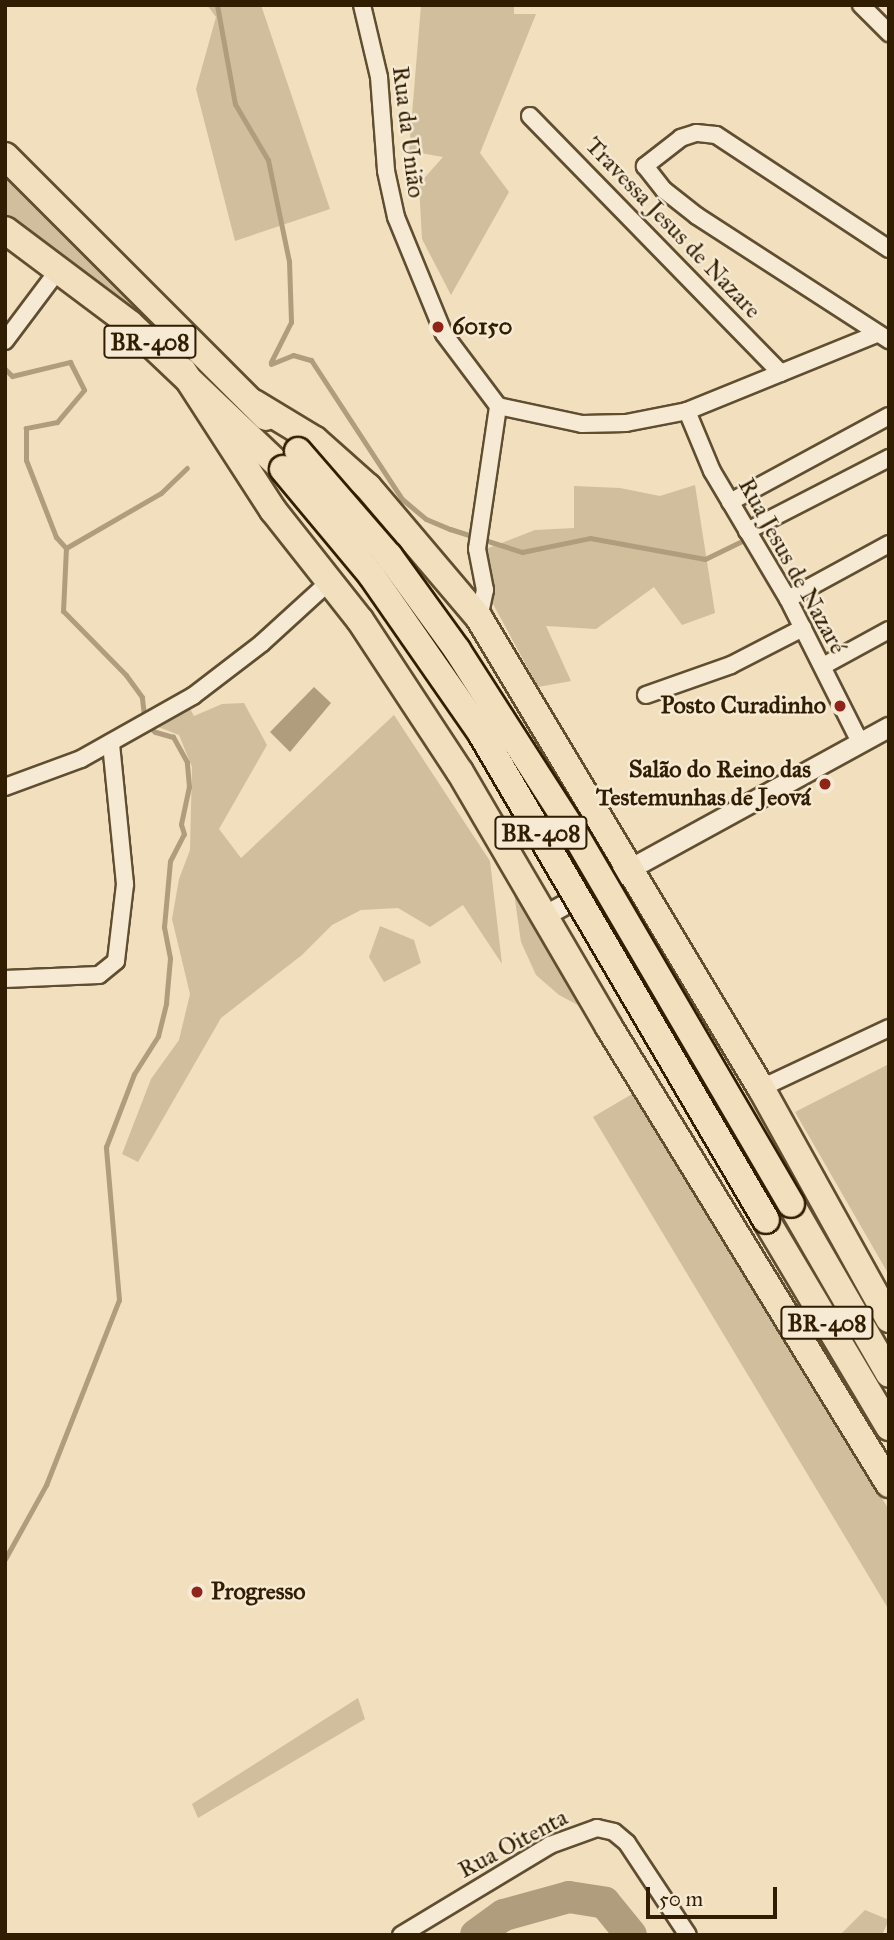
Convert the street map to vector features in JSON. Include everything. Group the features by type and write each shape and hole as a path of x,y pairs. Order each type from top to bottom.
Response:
{"highway":[{"name":"BR-408","path":"5,156 254,403 290,460 481,733 889,1427"},
{"name":"BR-408","path":"5,230 59,269 290,460 389,556 457,650 572,829 889,1374"},
{"path":"183,371 273,510 331,580 453,760 889,1484"},
{"path":"254,403 315,440 368,486 479,618 627,869 761,1088 889,1319"}],"street":[{"name":"Rua da União","path":"362,5 379,77 386,171 396,217 444,334 498,406"},
{"path":"861,5 889,33"},
{"name":"Travessa Jesus de Nazare","path":"530,116 781,373"},
{"path":"883,337 696,216 652,178 647,163 681,138 696,133 716,135 889,248"},
{"path":"5,341 59,269"},
{"path":"479,618 485,590 477,549 498,406 582,424 626,423 687,411 781,373 883,337"},
{"name":"Rua Jesus de Nazaré","path":"687,411 730,502 788,599 860,742"},
{"path":"730,502 889,416"},
{"path":"747,531 889,458"},
{"path":"788,599 889,544"},
{"path":"5,787 81,759 207,686 331,580"},
{"path":"646,695 731,665 803,628"},
{"path":"822,666 889,630"},
{"path":"545,915 889,727"},
{"path":"5,979 99,975 116,961 125,884 111,743"},
{"path":"761,1088 889,1028"},
{"name":"Rua Oitenta","path":"401,1935 550,1845 597,1828 614,1832 627,1843 688,1935"}],"shaded area":[{"path":"207,5 261,5 330,209 235,241 196,89 216,17"},
{"path":"421,5 514,5 514,14 536,14 480,153 509,192 451,295 422,239 419,184 443,157 409,151"},
{"path":"5,173 162,323 156,330 5,216"},
{"path":"695,485 715,613 682,625 654,587 596,629 546,626 571,681 538,687 493,604 478,552 535,530 574,528 574,486 620,488 660,496"},
{"path":"314,687 331,703 290,752 270,732"},
{"path":"244,703 267,745 219,829 241,858 394,715 490,861 502,964 463,905 430,927 398,908 361,910 332,925 302,955 221,1018 138,1162 122,1154 151,1079 179,1040 190,994 172,919 179,879 190,850 192,767 179,735 153,725 188,705 194,716 222,704"},
{"path":"513,886 593,1013 559,995 536,975 521,942"},
{"path":"380,926 414,940 421,963 384,982 369,957"},
{"path":"889,1064 889,1275 795,1112"},
{"path":"639,1090 889,1510 889,1610 593,1117"},
{"path":"358,1698 365,1719 198,1818 192,1804"},
{"path":"865,1910 889,1920 882,1935 840,1935"}],"waterway":[{"path":"217,5 235,104 268,160 289,261 291,322 271,362"},
{"path":"271,364 293,355 311,360 402,499 426,519 450,529 522,552 590,538 705,559 748,538"},
{"path":"5,369 12,376 70,362 84,390 57,422 26,428 26,460 56,537 66,548"},
{"path":"66,548 161,493 187,468"},
{"path":"5,1559 46,1485 119,1300 106,1147 134,1074 158,1036 166,1003 170,958 164,927 170,861 184,834 181,824 189,787 187,762 173,737 155,732 145,723 142,697 126,675 63,611 66,548"},
{"path":"476,1935 504,1915 569,1897 605,1903 631,1935"}],"place":[{"name":"60150","path":"438,327"},
{"name":"Posto Curadinho","path":"840,706"},
{"name":"Salão do Reino das Testemunhas de Jeová","path":"825,784"},
{"name":"Progresso","path":"197,1592"}]}
